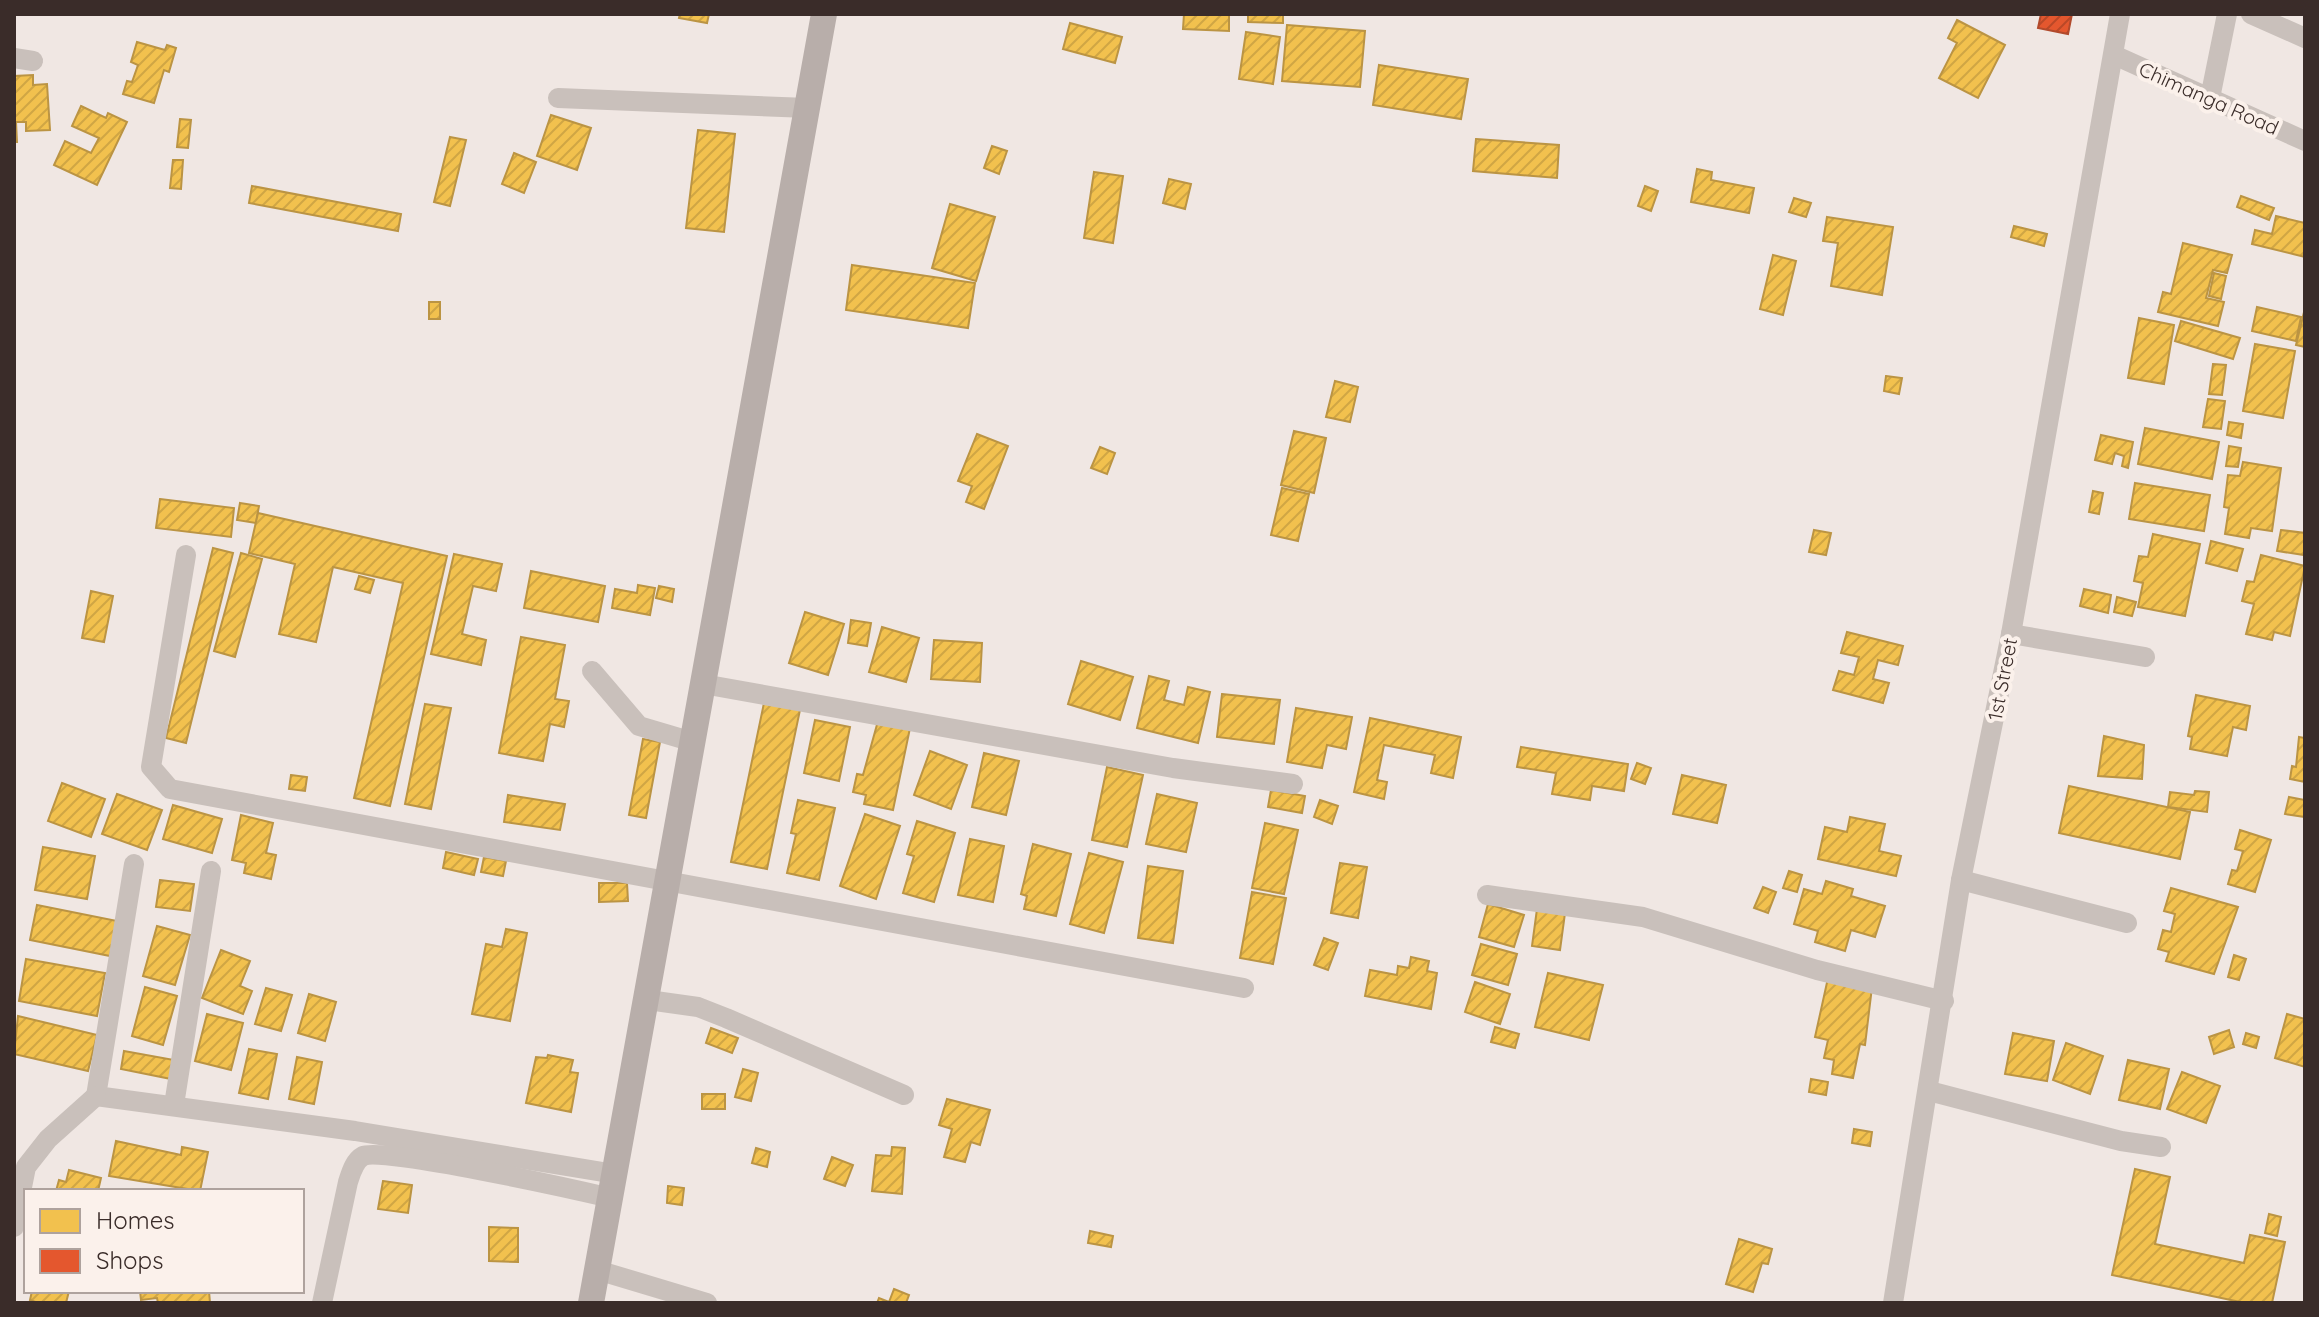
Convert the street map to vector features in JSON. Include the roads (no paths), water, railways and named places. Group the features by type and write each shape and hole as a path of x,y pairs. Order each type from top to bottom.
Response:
{"main road":[{"path":"591,1303 670,881 824,14"}],"street":[{"name":"1st Street","path":"1893,1303 1944,1001 1961,880 2011,634 2120,14"},
{"path":"2210,98 2227,14"},
{"path":"2251,14 2305,38"},
{"name":"Chimanga Road","path":"2114,55 2305,141"},
{"path":"558,98 808,108"},
{"path":"186,555 151,767 170,789 1244,988"},
{"path":"2011,634 2145,657"},
{"path":"592,671 639,726 693,742"},
{"path":"703,684 1173,768 1293,784"},
{"path":"14,1227 26,1167 48,1139 96,1096 134,864"},
{"path":"174,1105 211,871"},
{"path":"1961,880 2127,923"},
{"path":"1487,895 1643,917 1817,970 1944,1001"},
{"path":"648,1000 698,1007 904,1095"},
{"path":"1929,1091 2121,1141 2161,1147"},
{"path":"96,1096 174,1105 613,1186"},
{"path":"322,1303 348,1182 354,1165 363,1156 381,1155 613,1186"},
{"path":"597,1270 707,1303"}]}
